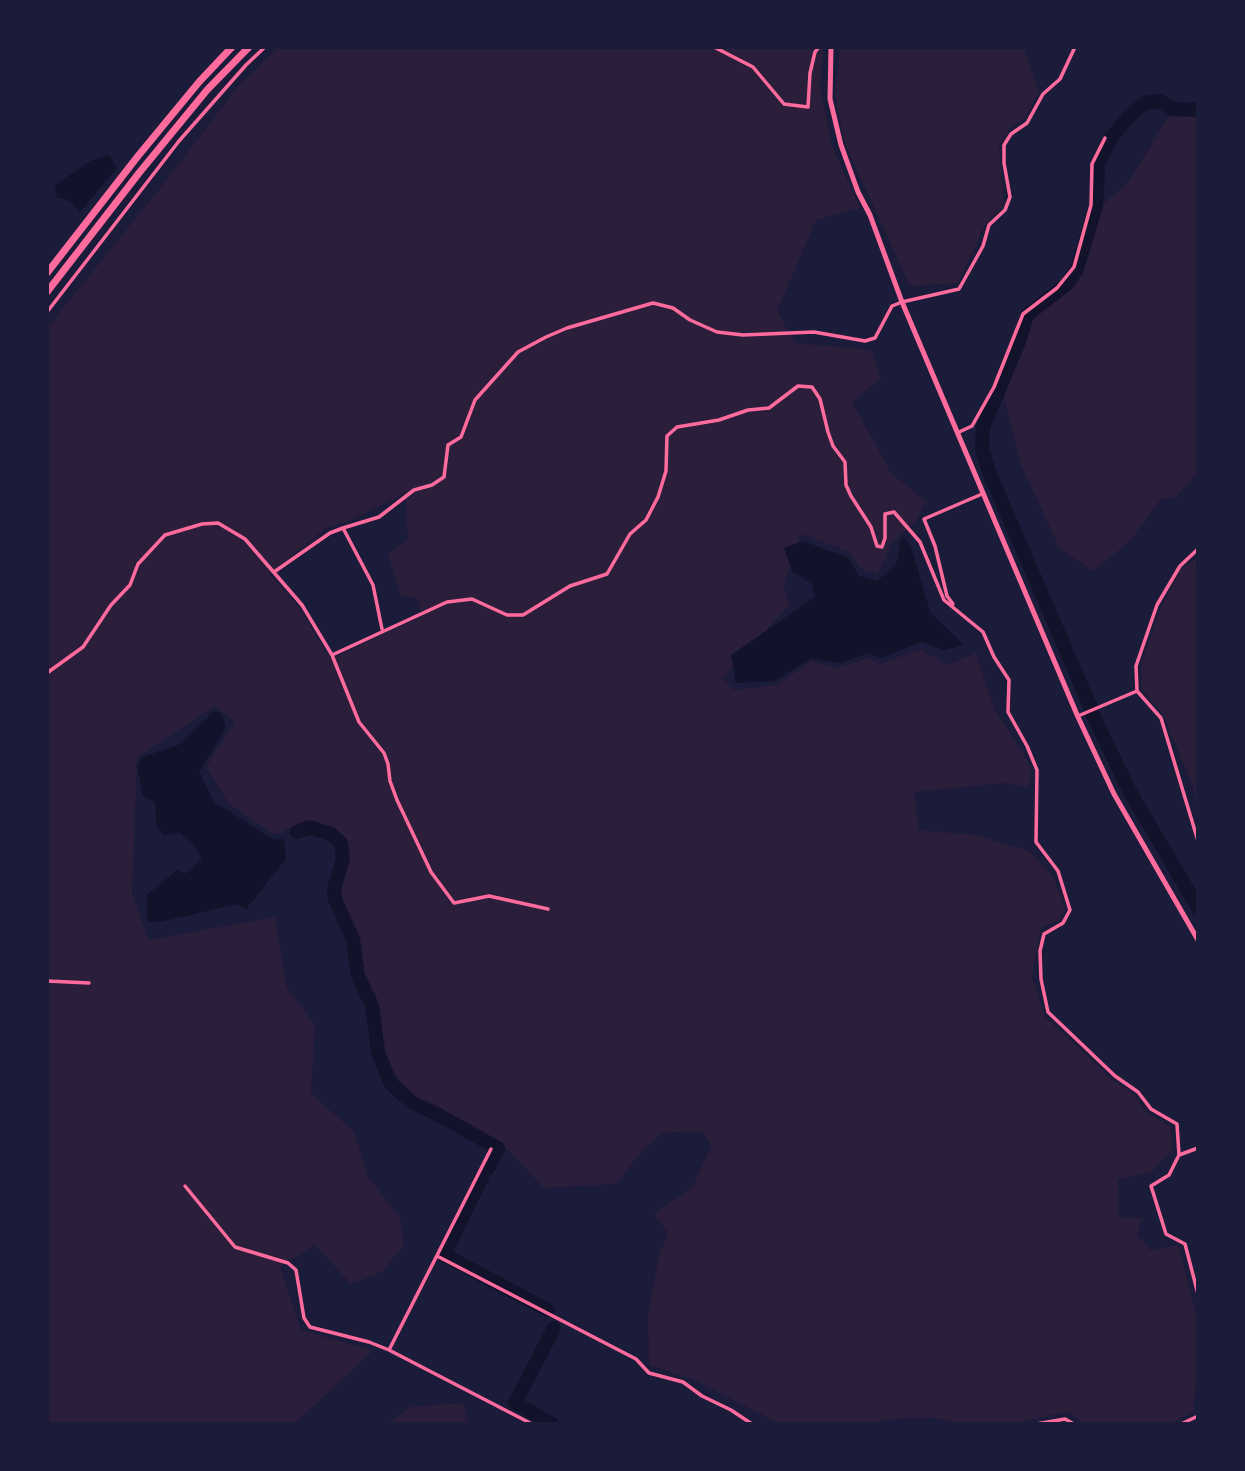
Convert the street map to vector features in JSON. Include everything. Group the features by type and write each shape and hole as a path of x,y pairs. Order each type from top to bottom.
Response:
{"highway":[{"path":"47,273 138,156 199,82 232,47"},
{"path":"47,292 207,90 248,47"}],"main road":[{"path":"831,50 830,99 841,145 902,302 1078,717 1114,794 1198,940"}],"street":[{"path":"47,312 179,141 265,47"},
{"path":"714,47 753,68 784,104 808,107 814,51 819,47"},
{"path":"826,47 831,50"},
{"path":"274,572 330,533 379,517 414,490 432,485 444,477 448,445 461,437 475,400 518,352 545,337 653,303 673,308 690,320 717,332 743,335 814,332 865,341 874,338 892,306 959,289 984,246 989,225 1005,210 1010,197 1004,145 1011,134 1027,123 1042,94 1060,79 1075,47"},
{"path":"957,433 972,426 994,387 1023,314 1057,288 1074,267 1091,205 1092,164 1105,138"},
{"path":"332,655 447,602 472,599 507,615 523,615 570,586 607,574 630,534 646,520 658,497 666,471 667,436 677,427 719,420 748,410 769,408 797,386 812,387 820,399 833,446 845,462 846,485 871,527 877,546 882,547 885,538 885,514 894,512 920,542 944,600 983,632 994,657 1009,680 1008,712 1037,770 1036,842 1058,871 1070,910 1062,923 1044,934 1040,951 1041,979 1048,1012 1115,1076 1139,1091 1152,1110 1177,1124 1179,1155 1169,1175 1152,1186 1166,1234 1185,1244 1198,1294"},
{"path":"956,608 947,596 935,545 925,519 982,494"},
{"path":"47,673 83,648 111,605 130,585 138,564 165,535 202,524 218,523 245,539 302,605 332,655 359,722 384,753 397,800 432,872 454,903 489,896 548,909"},
{"path":"343,528 373,585 383,630"},
{"path":"1198,549 1180,565 1157,605 1136,666 1137,691 1161,718 1198,841"},
{"path":"1078,717 1137,691"},
{"path":"47,981 89,983"},
{"path":"1179,1155 1198,1148"},
{"path":"389,1350 491,1149"},
{"path":"185,1186 235,1247 288,1263 296,1270 304,1318 310,1327 389,1350 532,1424"},
{"path":"437,1256 636,1359 649,1373 683,1382 752,1424"},
{"path":"1181,1424 1198,1416"},
{"path":"1036,1424 1065,1419 1074,1424"}],"shaded area":[{"path":"279,47 823,47 820,88 832,146 860,208 816,220 777,311 795,343 871,350 881,378 852,402 891,473 926,501 915,523 891,543 877,574 861,569 850,552 801,534 783,586 790,604 723,678 733,690 777,685 812,661 836,668 869,658 880,664 921,649 947,665 976,653 994,708 1031,767 1029,787 1005,783 914,792 919,830 976,835 1029,851 1053,876 1065,909 1058,921 1041,928 1032,977 1045,1017 1114,1081 1135,1095 1146,1112 1171,1127 1172,1149 1152,1172 1118,1180 1119,1217 1142,1218 1137,1235 1150,1250 1178,1245 1198,1321 1198,1365 1193,1412 1169,1424 1085,1424 1067,1412 1010,1424 965,1424 934,1418 893,1419 864,1424 781,1424 692,1379 649,1365 648,1314 659,1255 668,1233 654,1214 692,1188 711,1146 702,1131 662,1133 644,1149 616,1184 544,1188 501,1144 417,1101 388,1066 377,1004 365,975 358,937 340,897 347,859 344,841 309,820 275,835 229,804 206,767 235,722 215,706 137,757 132,895 149,940 275,917 286,986 315,1026 311,1093 354,1132 369,1178 400,1218 404,1245 382,1272 351,1284 315,1245 280,1267 301,1330 373,1351 294,1424 47,1424 47,328 240,84","holes":["405,493 408,540 388,554 401,596 418,598 422,616 330,659 300,608 269,574 325,529 347,522"]},
{"path":"840,47 1023,47 1039,91 1025,119 1010,128 999,146 1004,205 985,225 958,283 910,286 845,144 835,97"},
{"path":"1198,114 1198,473 1175,498 1161,499 1129,542 1093,571 1060,549 1021,465 1004,397 1031,321 1078,281 1087,257 1098,208 1128,183 1169,116"},
{"path":"109,155 117,168 80,212 65,199 57,198 55,185 92,160"},
{"path":"903,537 911,546 930,612 964,645 944,650 922,642 880,658 868,653 840,663 811,658 775,681 736,683 731,655 815,597 812,584 792,571 784,548 803,541 848,558 859,576 877,581 896,565 900,549 898,543"},
{"path":"1198,558 1198,817 1194,789 1163,714 1141,689 1142,660 1159,612 1181,568"},
{"path":"214,711 222,714 226,727 199,772 214,802 273,839 284,839 286,859 246,909 236,904 160,922 147,922 147,895 177,870 185,874 202,859 196,848 180,833 164,835 157,828 155,802 143,796 137,766 143,757 181,744"},
{"path":"463,1403 471,1424 388,1424 410,1407"}],"waterway":[{"path":"1090,706 989,472 982,448 983,427 1019,342 1027,315 1067,284 1077,269 1096,206 1098,165 1109,141 1127,118 1145,103 1160,101 1172,109 1198,110"},
{"path":"1093,715 1129,790 1198,908"},
{"path":"297,832 309,827 331,834 341,843 343,859 334,889 335,899 353,939 358,976 372,1005 378,1052 391,1084 413,1103 498,1148 488,1168"},
{"path":"482,1177 444,1255 548,1310"},
{"path":"552,1424 515,1403 554,1328"}]}
